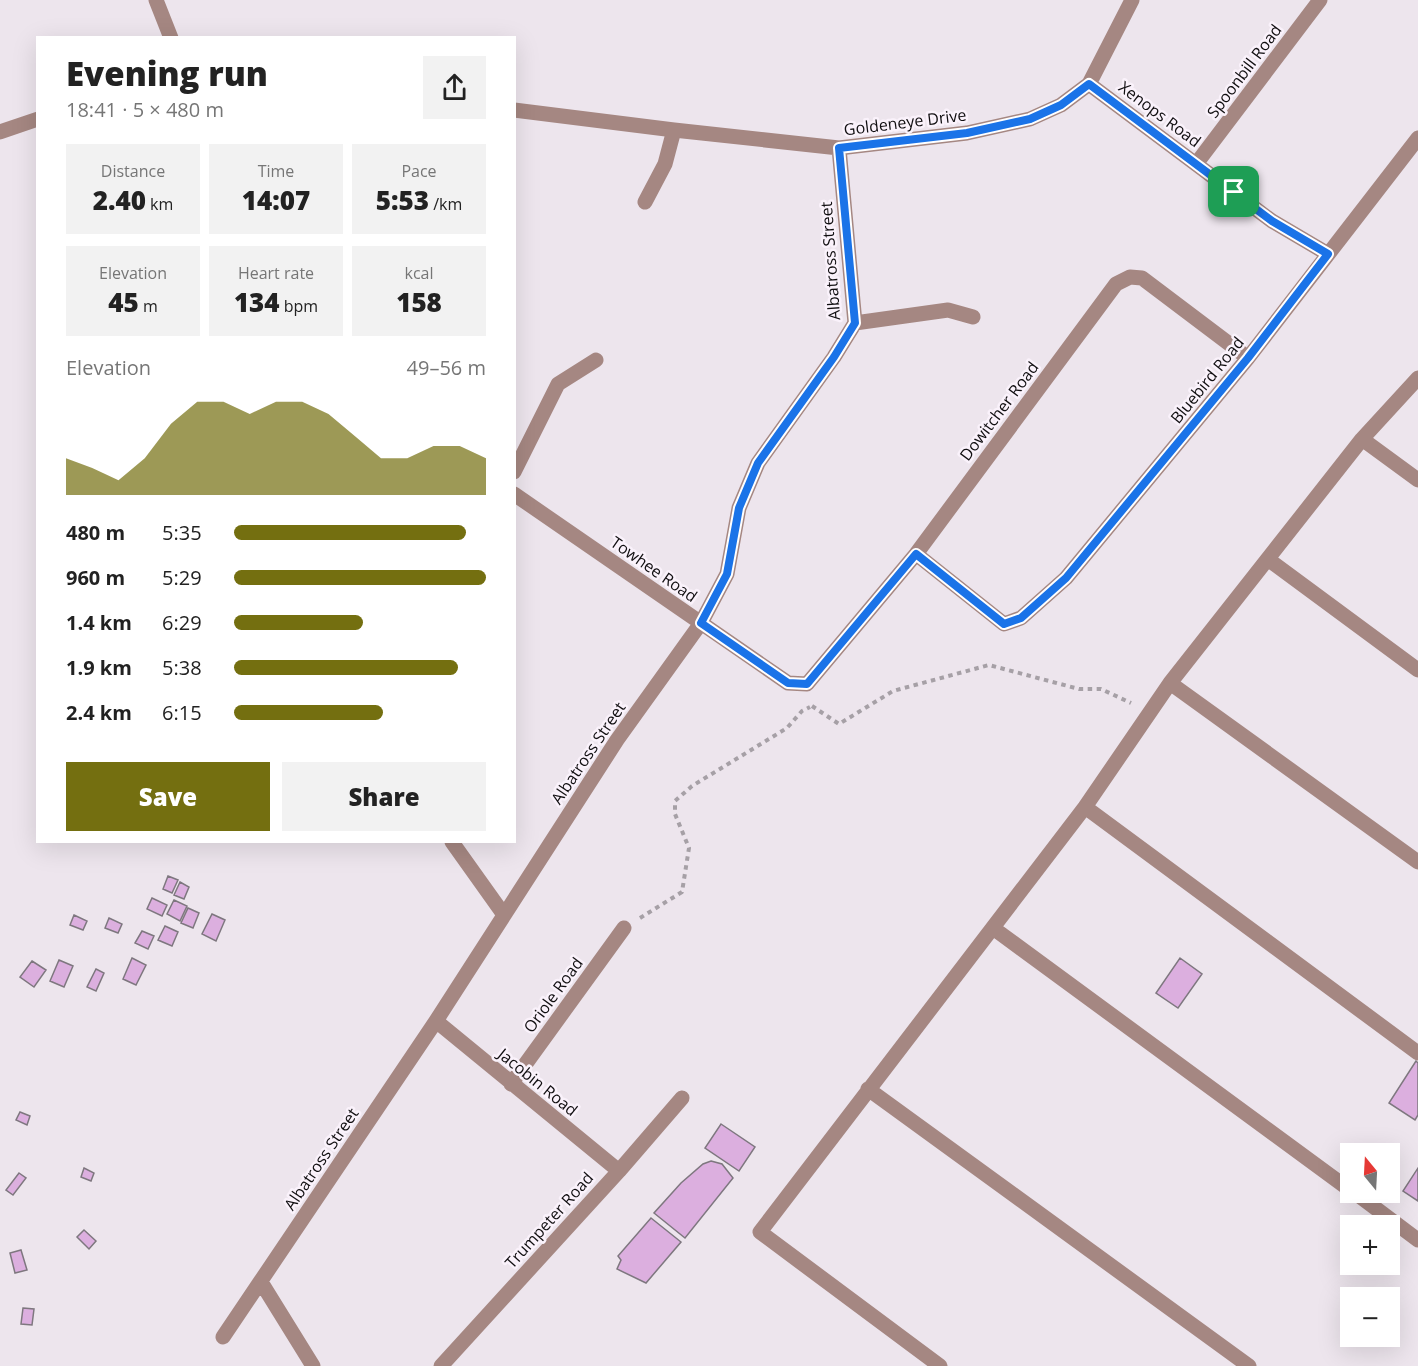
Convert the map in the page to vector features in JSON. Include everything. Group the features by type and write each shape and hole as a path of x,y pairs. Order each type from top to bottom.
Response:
{"street":[{"path":"156,0 170,36"},
{"name":"Goldeneye Drive","path":"516,110 839,148 967,133 1030,119 1061,105 1089,84 1132,0"},
{"name":"Spoonbill Road","path":"1196,164 1320,0"},
{"name":"Xenops Road","path":"1089,84 1272,221 1328,254"},
{"path":"0,132 36,120"},
{"path":"645,202 665,164 674,130"},
{"name":"Bluebird Road","path":"916,554 1004,624 1021,618 1066,578 1248,358 1418,138"},
{"name":"Albatross Street","path":"223,1337 436,1020 617,740 701,623 727,574 739,508 758,463 834,357 855,323 839,148"},
{"name":"Dowitcher Road","path":"807,684 916,554 1116,284 1130,277 1142,278 1248,358"},
{"path":"855,323 948,310 973,317"},
{"path":"516,468 558,384 596,360"},
{"path":"940,1366 760,1232 1085,807 1170,683 1362,439 1418,378"},
{"path":"1362,439 1418,480"},
{"name":"Towhee Road","path":"516,495 788,683 807,684"},
{"path":"1269,560 1418,670"},
{"path":"1170,683 1418,862"},
{"path":"1085,807 1418,1053"},
{"path":"453,843 504,915"},
{"name":"Oriole Road","path":"511,1084 624,928"},
{"path":"993,928 1340,1183"},
{"name":"Jacobin Road","path":"436,1020 618,1171"},
{"path":"868,1089 1249,1366"},
{"name":"Trumpeter Road","path":"441,1366 682,1098"},
{"path":"1369,1203 1418,1240"},
{"path":"261,1282 313,1366"}],"path":[{"path":"807,684 812,706 839,724 893,691 989,665 1079,689 1101,689 1136,705"},
{"path":"624,928 682,892 689,848 675,814 675,801 692,786 787,728 802,711 812,706"}],"building":[{"path":"168,876 178,880 172,893 163,889"},
{"path":"180,882 189,887 184,899 174,895"},
{"path":"152,898 167,905 162,916 147,909"},
{"path":"174,900 187,906 180,921 167,914"},
{"path":"188,908 199,913 193,928 181,923"},
{"path":"212,914 225,920 216,941 202,934"},
{"path":"74,915 87,921 83,930 70,925"},
{"path":"109,918 122,924 118,933 105,928"},
{"path":"165,926 178,932 172,946 158,940"},
{"path":"142,931 154,936 148,949 135,943"},
{"path":"132,958 146,965 136,985 123,979"},
{"path":"1180,958 1202,974 1178,1008 1156,993"},
{"path":"59,960 73,966 64,987 50,981"},
{"path":"32,961 46,970 34,987 20,977"},
{"path":"96,969 104,973 96,991 87,987"},
{"path":"1416,1061 1418,1063 1418,1115 1415,1120 1389,1103"},
{"path":"20,1112 30,1116 27,1125 16,1120"},
{"path":"721,1124 755,1147 739,1171 705,1148"},
{"path":"711,1161 722,1164 733,1178 685,1238 654,1213 681,1183 703,1164"},
{"path":"84,1168 94,1173 91,1181 81,1177"},
{"path":"1418,1168 1418,1201 1403,1191"},
{"path":"19,1173 26,1178 13,1195 6,1190"},
{"path":"651,1218 681,1242 646,1283 617,1269 621,1260 618,1256"},
{"path":"84,1230 96,1241 89,1249 77,1237"},
{"path":"21,1250 27,1270 15,1273 10,1253"},
{"path":"23,1308 34,1309 32,1325 21,1324"}],"route":[{"path":"1089,84 1234,192 1272,221 1328,254 1248,358 1066,578 1021,618 1004,624 916,554 807,684 788,683 701,623 727,574 739,508 758,463 834,357 855,323 839,148 967,133 1030,119 1061,105 1089,84"}]}
